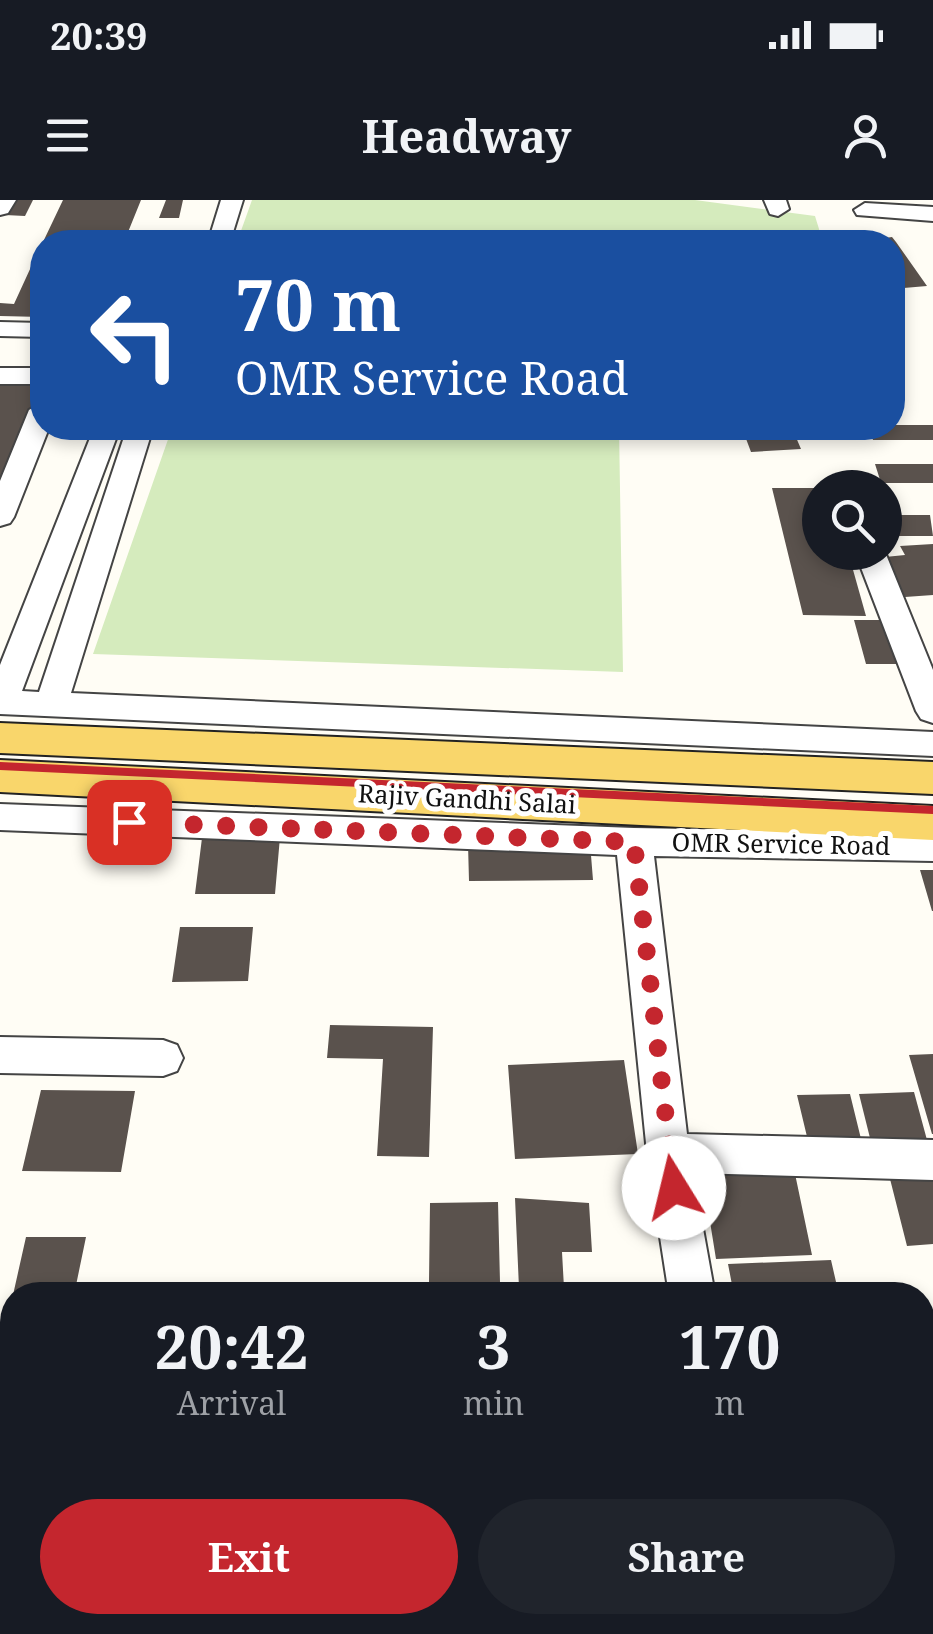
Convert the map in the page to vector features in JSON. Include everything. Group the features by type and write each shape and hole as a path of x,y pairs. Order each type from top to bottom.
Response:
{"main road":[{"name":"Rajiv Gandhi Salai","path":"1,714 933,778"},
{"name":"Rajiv Gandhi Salai","path":"0,776 93,801 933,824"}],"street":[{"path":"0,208 4,200"},
{"path":"223,230 232,200"},
{"path":"865,210 933,214"},
{"path":"0,329 30,330"},
{"path":"0,376 30,376"},
{"path":"0,517 30,440"},
{"path":"103,440 1,714 51,706 933,744"},
{"path":"51,706 136,440"},
{"path":"877,570 933,711"},
{"name":"OMR Service Road","path":"0,817 93,801 634,842 933,846"},
{"path":"634,842 668,1152 690,1282"},
{"path":"0,1055 163,1058"},
{"path":"668,1152 933,1160"}],"green space":[{"path":"252,200 695,200 815,216 819,230 241,230"},
{"path":"168,440 619,440 623,672 93,654"}],"building":[{"path":"14,200 33,200 25,216 5,215"},
{"path":"63,200 141,200 129,230 49,230"},
{"path":"166,200 183,200 179,218 159,218"},
{"path":"905,255 927,286 905,288"},
{"path":"30,269 30,317 0,316 0,303 14,304"},
{"path":"0,384 30,385 30,418 0,499"},
{"path":"905,425 933,425 933,440 905,440"},
{"path":"746,440 797,440 801,449 751,452"},
{"path":"875,464 933,464 933,483 902,483 902,470 877,470"},
{"path":"772,488 802,488 802,570 853,570 866,616 803,615"},
{"path":"902,515 930,515 933,536 902,536"},
{"path":"933,544 933,595 905,597 892,570 902,570 902,546"},
{"path":"854,620 887,620 900,664 866,664"},
{"path":"280,837 275,894 195,894 202,838"},
{"path":"590,843 593,880 469,881 468,844"},
{"path":"920,870 933,870 933,911 932,911"},
{"path":"180,927 253,927 248,981 172,982"},
{"path":"330,1025 433,1027 429,1157 377,1156 383,1059 327,1058"},
{"path":"933,1054 933,1134 932,1134 909,1055"},
{"path":"624,1060 638,1154 515,1159 508,1065"},
{"path":"41,1090 135,1091 121,1172 22,1171"},
{"path":"914,1092 927,1140 871,1142 859,1094"},
{"path":"850,1094 862,1143 809,1145 797,1095"},
{"path":"794,1169 812,1255 716,1259 702,1172"},
{"path":"933,1173 933,1244 907,1246 889,1175"},
{"path":"515,1198 589,1203 592,1252 562,1252 564,1282 519,1282"},
{"path":"498,1202 500,1282 429,1282 430,1203"},
{"path":"26,1237 86,1237 77,1282 16,1282"},
{"path":"831,1260 836,1282 731,1282 728,1264"}],"railway":[{"path":"0,766 933,810"}],"route":[{"path":"129,822 634,842 674,1188"}]}
